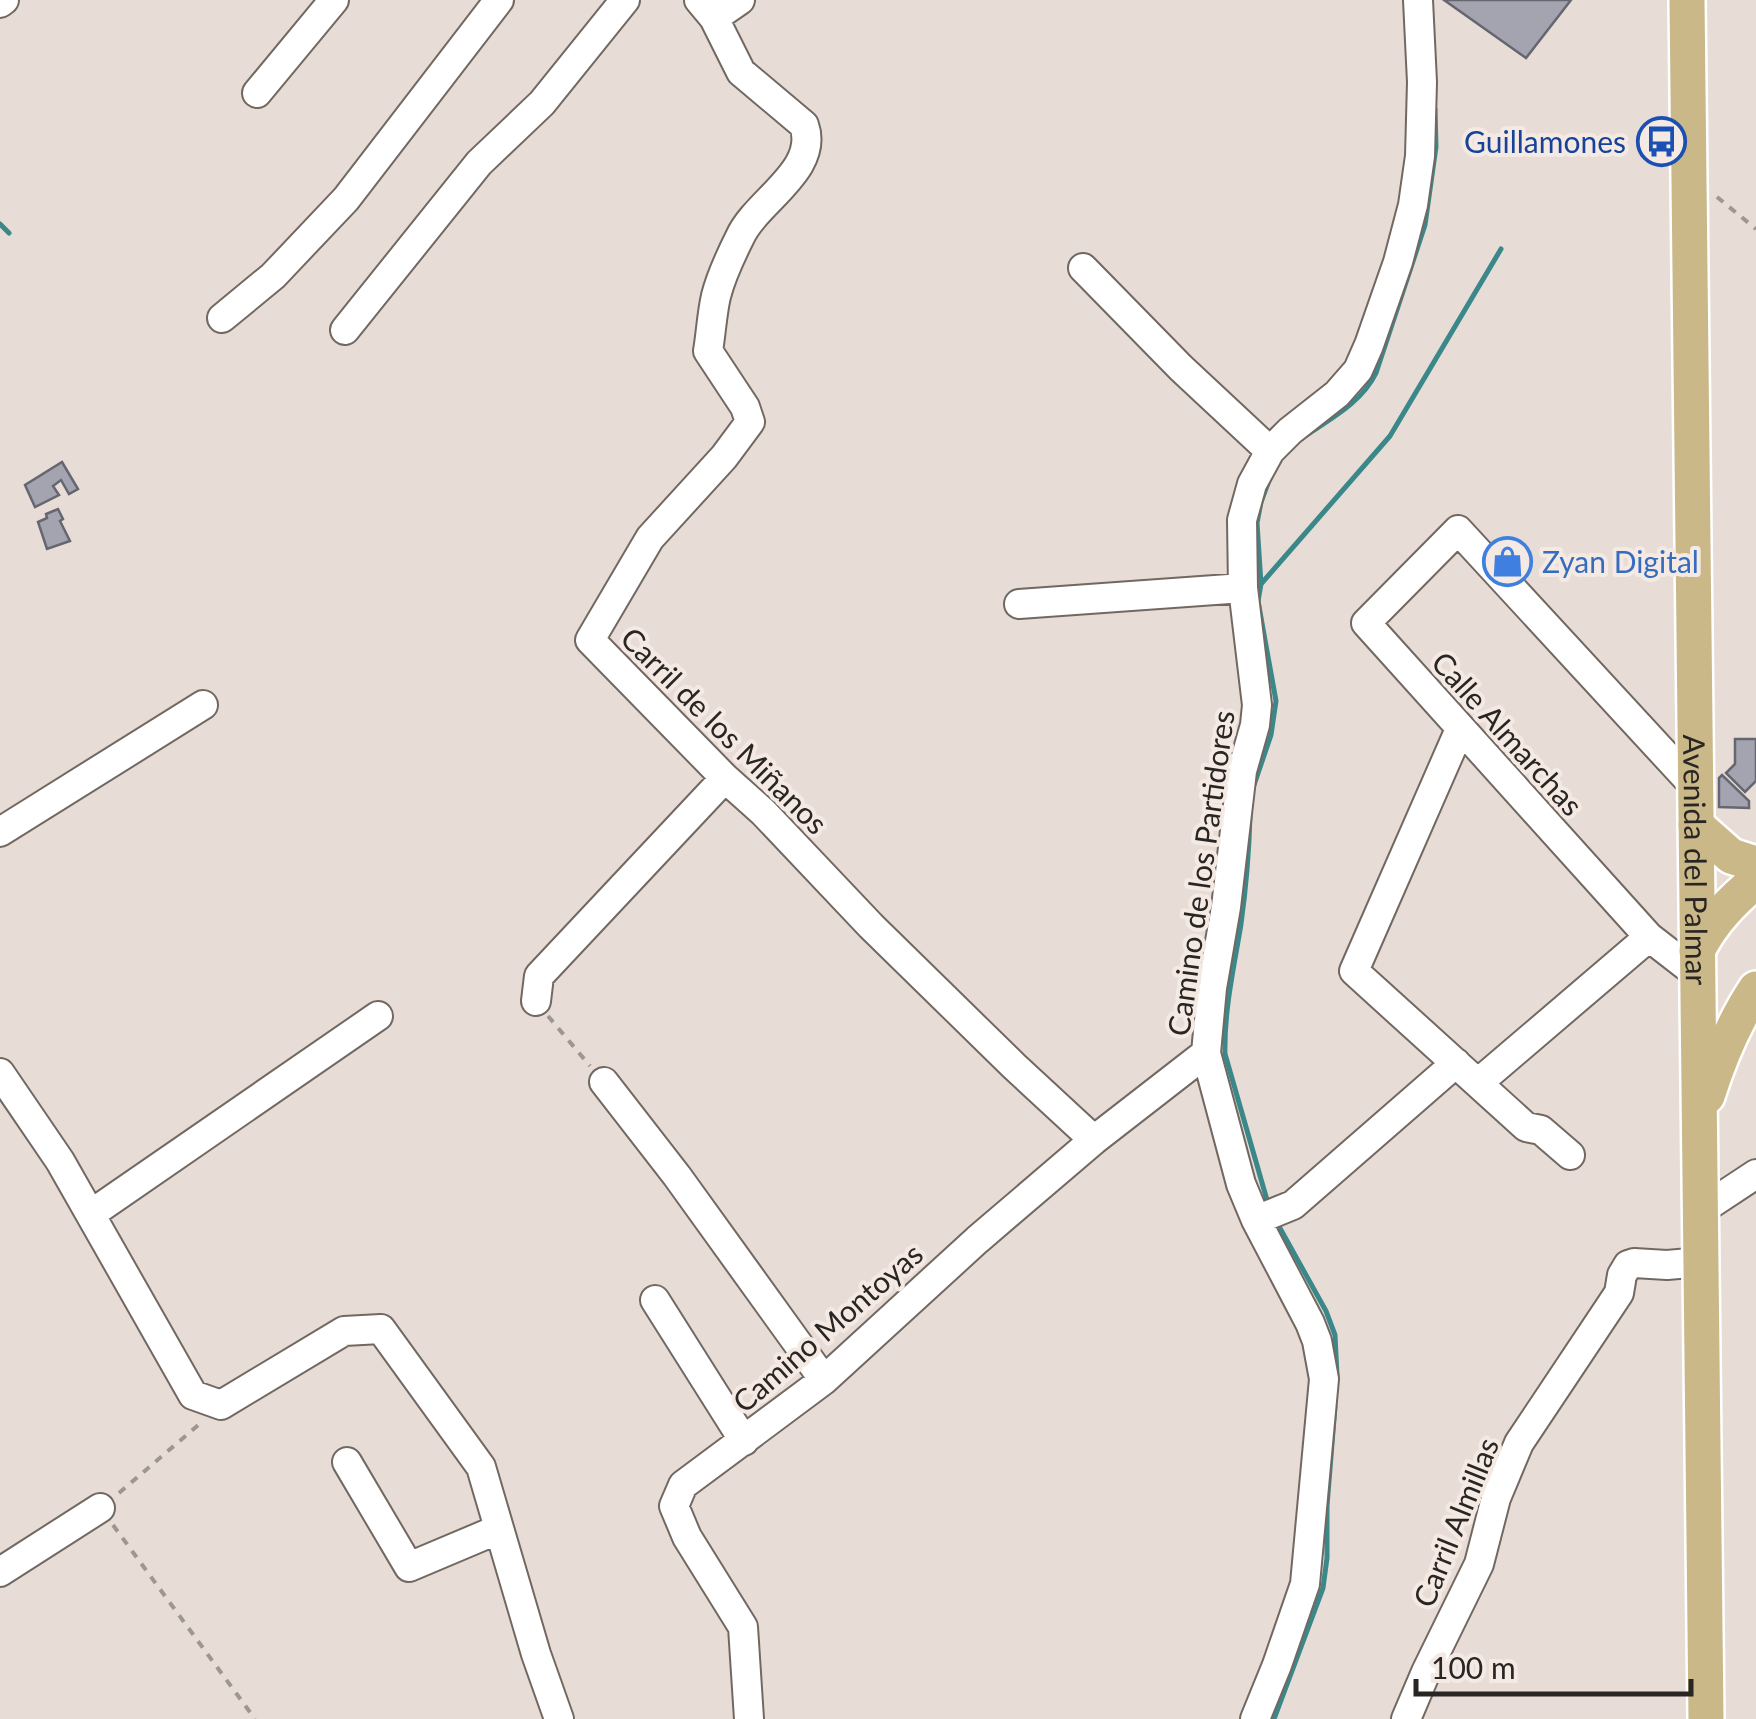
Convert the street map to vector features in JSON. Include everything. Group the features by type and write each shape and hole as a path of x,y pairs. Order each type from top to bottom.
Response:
{"main road":[{"name":"Avenida del Palmar","path":"1686,0 1706,1719"},
{"path":"1696,825 1722,850 1756,864"},
{"path":"1697,963 1710,927 1736,897 1756,882"},
{"path":"1699,1121 1742,1032 1741,1012 1756,989"}],"street":[{"path":"257,93 334,0"},
{"path":"222,318 273,276 346,199 499,0"},
{"path":"345,330 480,163 542,103 626,0"},
{"path":"707,9 740,0"},
{"name":"Camino de los Partidores","path":"1255,1719 1305,1584 1324,1379 1317,1341 1241,1184 1206,1053 1242,772 1257,705 1243,588 1242,520 1252,484 1270,452 1337,394 1358,370 1370,345 1398,262 1413,205 1420,156 1422,64 1418,0"},
{"name":"Carril de los Miñanos","path":"707,9 741,72 804,125 808,136 797,168 742,232 716,295 708,351 745,407 750,422 724,457 650,538 590,640 883,938 1094,1140"},
{"path":"1083,268 1270,452"},
{"name":"Calle Almarchas","path":"1695,787 1458,530 1366,623 1649,937 1697,963"},
{"path":"1018,604 1243,588"},
{"path":"0,832 203,705"},
{"path":"1460,729 1354,971 1526,1127 1542,1130 1570,1155"},
{"path":"536,1001 539,976 726,778"},
{"path":"1478,1083 1649,937"},
{"path":"91,1214 378,1016"},
{"name":"Camino Montoyas","path":"749,1719 742,1627 674,1506 684,1485 824,1380 977,1240 1094,1140 1206,1053"},
{"path":"1256,1220 1293,1204 1456,1064"},
{"path":"0,1074 60,1160 193,1395 222,1405 344,1331 381,1329 481,1467 559,1719"},
{"path":"604,1082 824,1380"},
{"path":"1700,1211 1756,1174"},
{"name":"Carril Almillas","path":"1406,1719 1479,1564 1496,1498 1519,1444 1620,1293 1624,1270 1634,1263 1667,1266 1701,1262"},
{"path":"655,1300 744,1442"},
{"path":"347,1462 409,1567 500,1530"},
{"path":"0,1572 100,1508"}],"path":[{"path":"1688,174 1756,229"},
{"path":"536,1001 604,1082"},
{"path":"222,1405 100,1508 255,1719"}],"building":[{"path":"1444,0 1571,0 1526,58"},
{"path":"62,462 78,489 69,494 61,480 53,486 59,495 35,507 25,485"},
{"path":"58,509 70,541 47,549 38,522"},
{"path":"1735,739 1756,739 1756,781 1745,792 1726,773 1735,764"},
{"path":"1722,775 1749,801 1749,808 1719,807"}],"waterway":[{"path":"1301,439 1353,402 1376,373 1425,225 1436,147 1435,109"},
{"path":"0,224 9,233"},
{"path":"1261,584 1390,436 1501,249"},
{"path":"1254,785 1271,735 1276,701 1258,601 1261,584 1257,523 1270,478"},
{"path":"1250,816 1225,1054 1269,1207"},
{"path":"1276,1221 1326,1311 1335,1335 1337,1375"},
{"path":"1274,1719 1323,1588 1335,1406"}],"place":[{"name":"Guillamones","path":"1661,141"},
{"name":"Zyan Digital","path":"1507,561"}]}
